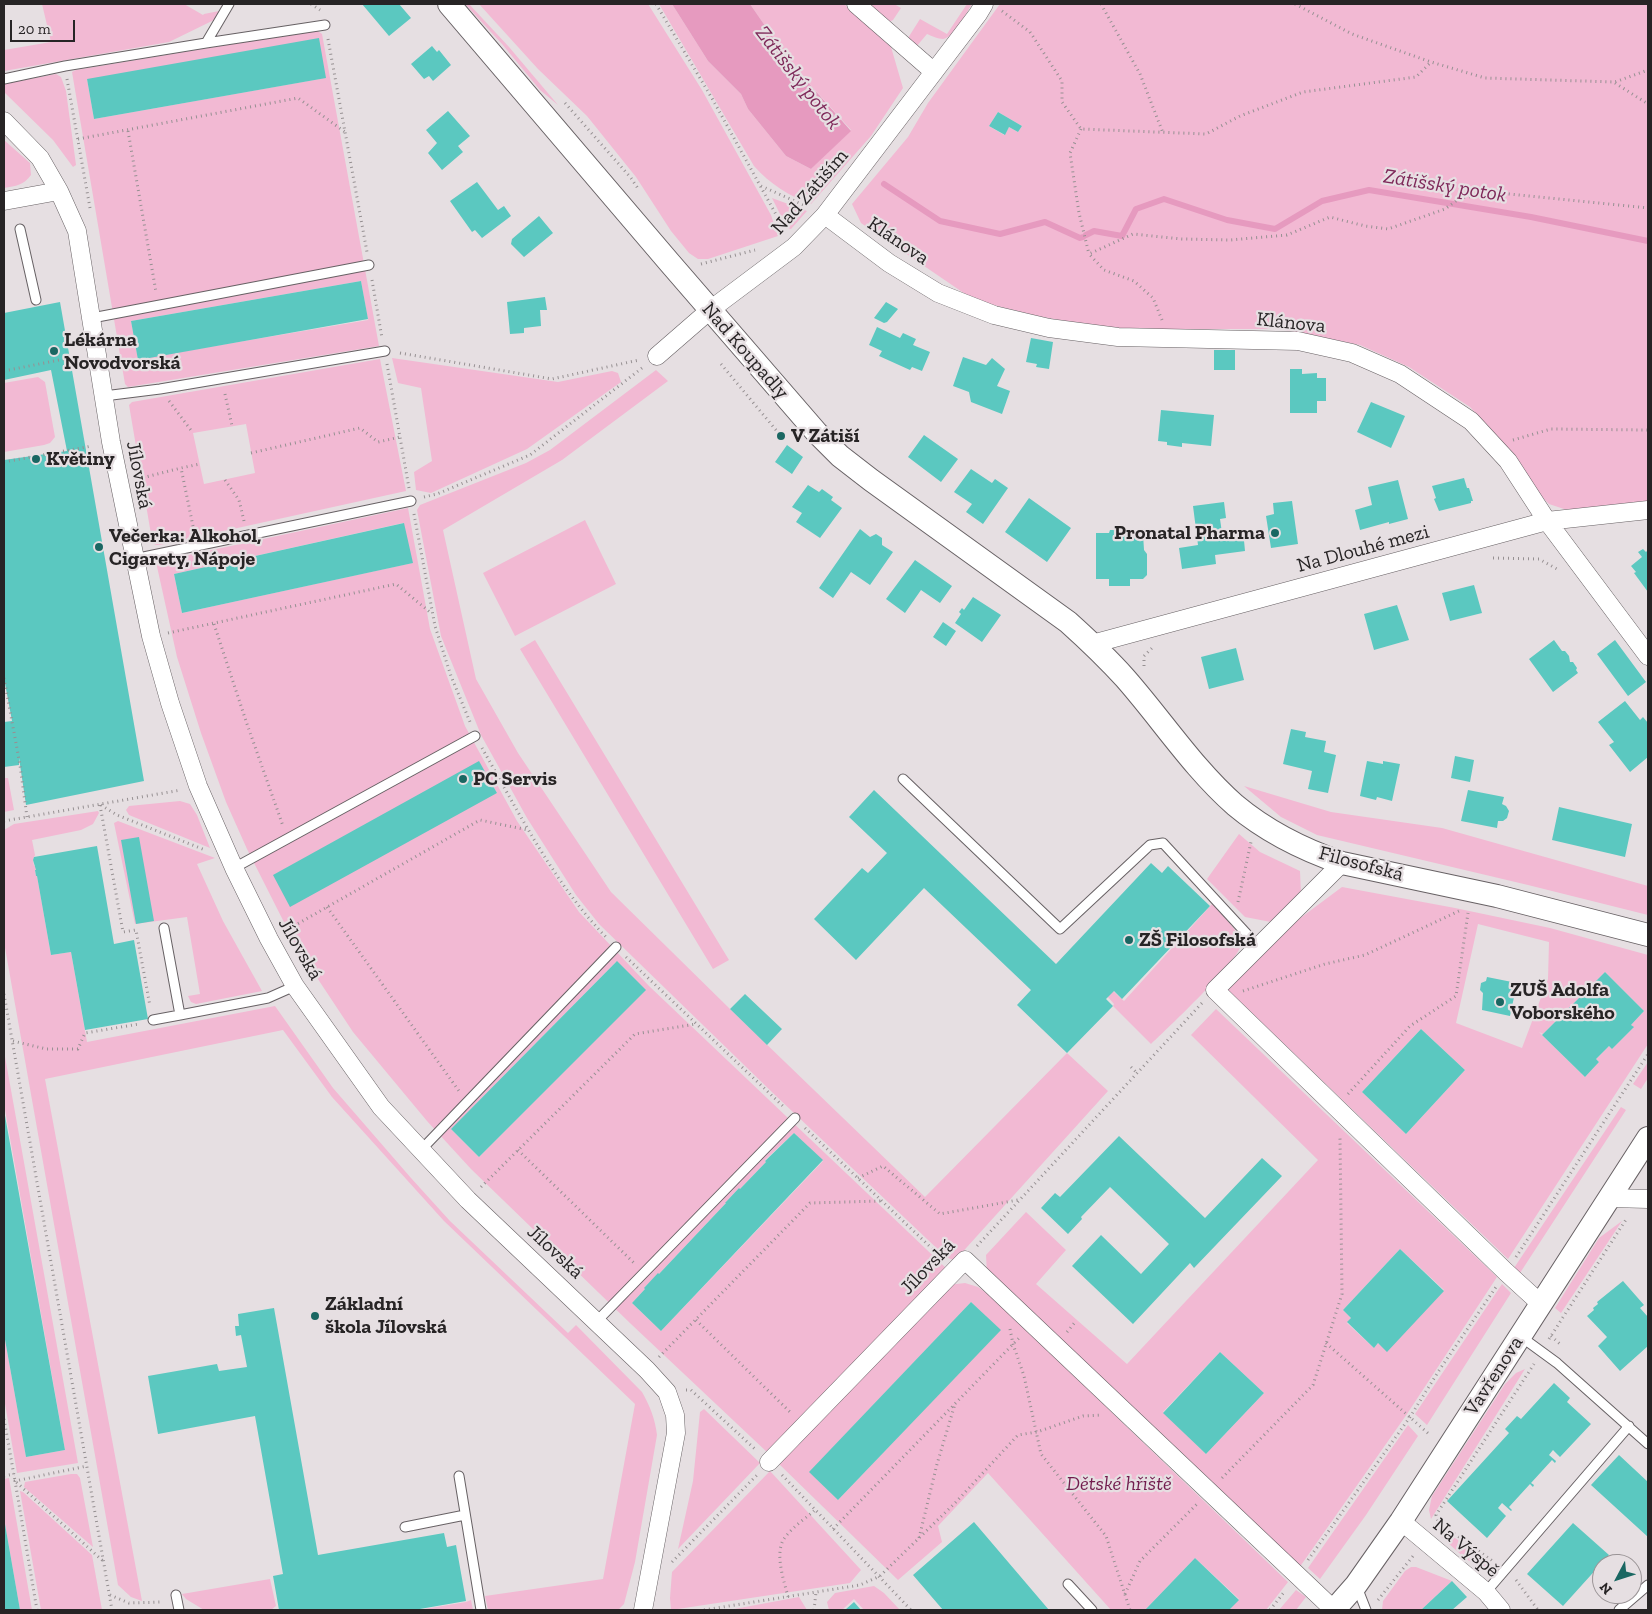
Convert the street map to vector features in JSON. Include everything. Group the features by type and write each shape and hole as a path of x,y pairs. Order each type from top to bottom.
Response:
{"street":[{"name":"Nad Koupadly","path":"449,4 804,419 840,456 1068,622 1092,644"},
{"path":"856,4 934,72"},
{"name":"Nad Zátiším","path":"657,356 710,310 794,247 825,215 978,14 992,7"},
{"name":"Jílovská","path":"4,120 40,158 59,191 77,231 111,442 151,636 170,703 198,786 234,868 269,940 295,986 381,1107 468,1200 647,1370 667,1392 675,1415 676,1433 643,1610"},
{"path":"4,201 59,191"},
{"name":"Klánova","path":"825,215 889,263 938,293 994,315 1049,328 1118,337 1298,341 1352,353 1400,374 1471,421 1508,461 1548,521 1648,656"},
{"name":"Na Dlouhé mezi","path":"1092,644 1548,521 1648,510"},
{"name":"Filosofská","path":"1092,644 1125,678 1204,774 1236,806 1292,842 1319,855 1342,863 1498,896 1648,935"},
{"path":"1342,863 1258,946 1219,994 1541,1304"},
{"name":"Vavřenova","path":"1334,1610 1356,1584 1401,1521 1648,1138"},
{"path":"1610,1198 1644,1199"},
{"path":"965,1260 1334,1610"},
{"name":"Jílovská","path":"769,1462 965,1260"},
{"name":"Na Výspě","path":"1401,1521 1486,1592 1501,1610"}],"lane":[{"path":"206,43 229,4"},
{"path":"4,79 65,66 326,25"},
{"path":"20,229 36,300"},
{"path":"92,318 369,265"},
{"path":"104,396 160,389 385,351"},
{"path":"134,559 411,501"},
{"path":"234,868 475,736"},
{"path":"903,779 1060,928 1150,845 1163,842 1258,946"},
{"path":"164,928 180,1015"},
{"path":"421,1150 616,947"},
{"path":"153,1020 268,998 295,986"},
{"path":"597,1322 795,1118"},
{"path":"1520,1336 1629,1426 1648,1444"},
{"path":"1486,1592 1629,1426"},
{"path":"459,1476 480,1610"},
{"path":"405,1527 465,1515"},
{"path":"1068,1584 1092,1610"},
{"path":"1356,1584 1366,1610"},
{"path":"1619,1610 1648,1585"}],"path":[{"path":"311,4 323,12"},
{"path":"656,4 713,100 794,247"},
{"path":"1101,4 1140,74 1163,133"},
{"path":"1296,4 1352,34 1431,62 1485,78 1615,82 1648,70"},
{"path":"992,7 1030,32 1062,81 1062,102 1081,129"},
{"path":"1081,129 1206,134 1240,116 1303,92 1416,77 1431,62"},
{"path":"65,66 91,217"},
{"path":"1615,82 1648,104"},
{"path":"78,139 298,98 345,132"},
{"path":"579,119 631,178 640,192"},
{"path":"1081,129 1070,153 1079,213 1089,254 1104,270 1134,281 1153,298 1170,337"},
{"path":"128,131 159,305"},
{"path":"760,186 825,215"},
{"path":"1089,254 1133,234 1221,240 1259,238 1287,235 1330,217 1365,226 1388,229 1444,209 1460,198 1499,193 1648,208"},
{"path":"695,263 704,264 757,249"},
{"path":"385,351 552,379 657,356"},
{"path":"4,371 98,353"},
{"path":"616,947 595,926 566,887 529,830 475,736 451,676 432,614 411,501 437,494 530,455 657,356"},
{"path":"721,364 781,436"},
{"path":"221,378 232,426"},
{"path":"160,389 193,433"},
{"path":"251,453 360,428 378,442 400,437"},
{"path":"1494,446 1551,429 1648,430"},
{"path":"4,462 111,442"},
{"path":"119,485 200,464"},
{"path":"181,468 197,546"},
{"path":"225,480 239,500 248,536"},
{"path":"1487,559 1539,559 1560,570"},
{"path":"151,636 396,584 432,614"},
{"path":"214,624 288,838"},
{"path":"1143,675 1144,656 1156,645"},
{"path":"4,678 20,765 27,817"},
{"path":"4,821 198,786"},
{"path":"100,805 117,815 212,853 234,868"},
{"path":"13,1041 46,1049 78,1049 85,1033 150,1023 153,1020 136,930 123,932 100,805"},
{"path":"269,940 480,820 529,830"},
{"path":"1234,919 1256,820"},
{"path":"327,906 467,1102"},
{"path":"1125,1594 1140,1560 1313,1385 1342,1294 1340,1111 1347,1094 1410,1026 1456,996 1469,906"},
{"path":"1219,994 1325,964 1365,955 1460,910"},
{"path":"4,994 112,1610"},
{"name":"Jílovská","path":"965,1260 1137,1073 1219,994"},
{"path":"468,1200 634,1034 697,1024"},
{"path":"1270,1610 1298,1575 1410,1417 1648,1054"},
{"path":"1131,1067 1137,1073"},
{"path":"518,1150 644,1273"},
{"path":"858,1178 883,1166 940,1214 1019,1200"},
{"path":"1375,1603 1438,1522 1436,1515 1541,1352 1644,1199"},
{"path":"647,1370 810,1203 882,1201"},
{"path":"1003,1297 1013,1344 1024,1376 1042,1454 1106,1536 1130,1610"},
{"path":"696,1320 804,1426"},
{"path":"834,1529 1032,1324"},
{"path":"1326,1343 1447,1451"},
{"path":"682,1391 691,1390 769,1462 911,1610"},
{"path":"919,1539 937,1464 955,1404"},
{"path":"704,1610 860,1585 880,1576 956,1502 1018,1435 1037,1432 1083,1416 1126,1414"},
{"path":"4,1419 37,1610"},
{"path":"666,1569 769,1462"},
{"path":"15,1481 87,1466"},
{"path":"4,1476 14,1474"},
{"path":"15,1481 104,1561"},
{"path":"788,1597 783,1577 780,1547 785,1536 815,1510"},
{"path":"814,1610 816,1592"},
{"path":"110,1596 129,1603 177,1602"}],"green space":[{"path":"42,4 184,4 203,15 224,10 212,21 169,42 4,71 4,50 51,42"},
{"path":"465,4 469,4 509,47 558,105 540,90 502,44"},
{"path":"479,4 648,4 702,90 771,215 778,236 708,259 698,259 689,253 671,231 636,177 587,116 538,69"},
{"path":"659,4 672,4 708,61 741,94 748,109 786,156 811,169 851,130 790,62 750,4 844,4 891,47 903,88 871,136 811,204 780,189 754,166"},
{"path":"873,4 894,4 901,8 893,20 889,22 872,6"},
{"path":"967,4 972,4 955,30 947,38 941,39 927,34 916,47 908,38 920,19 947,34"},
{"path":"1000,4 1648,4 1648,502 1573,512 1549,504 1537,492 1493,431 1470,407 1409,367 1360,345 1280,329 1112,329 1037,316 974,300 861,223 852,204 908,137 928,103","holes":["998,112 1022,126 1018,132 1009,127 1004,135 989,126"]},
{"path":"316,30 322,34 379,346 128,387 125,384 72,72","holes":["325,78 94,119 87,79","361,281 368,320 138,359 131,321"]},
{"path":"56,74 61,77 66,91 76,165 73,167 53,140 4,92 4,84"},
{"path":"4,140 30,163 31,175 23,183 4,188"},
{"path":"772,198 807,211 791,229 787,228"},
{"path":"392,358 558,382 612,371 618,373 621,382 527,449 431,493 416,490 414,472 432,461 421,388 398,383"},
{"path":"380,359 406,491 155,545 152,540 129,405 132,402","holes":["246,424 255,473 204,484 193,433"]},
{"path":"656,370 668,381 562,460 443,530 476,679 518,753 611,892 925,1197 1067,1053 1108,1091 958,1257 953,1260 946,1257 775,1095 599,924 576,895 527,818 481,735 441,636 417,510 420,505 526,463 550,450"},
{"path":"38,377 45,382 55,437 50,443 44,445 4,452 4,383"},
{"path":"408,508 430,629 465,726 517,821 579,912 649,986 946,1268 769,1454 471,1169 427,1121 353,1032 296,946 247,849 226,802 201,733 177,657 156,562","holes":["403,523 412,563 182,613 174,574","479,762 497,793 274,875","616,962 645,990 479,1157 451,1129","794,1133 823,1161 661,1331 632,1303 739,1188 766,1162 765,1160"]},
{"path":"585,520 616,584 515,636 483,573"},
{"path":"535,640 729,960 713,969 520,649"},
{"path":"4,778 8,778 14,810 4,812"},
{"path":"1244,786 1331,812 1442,828 1648,886 1648,915 1317,835 1281,817"},
{"path":"180,801 190,804 197,815 210,848 129,815 126,810 129,806"},
{"path":"98,811 99,813 93,824 81,830 32,840 35,855 33,860 51,955 71,952 87,1042 275,1006 333,1088 450,1221 568,1333 576,1325 642,1392 652,1413 657,1435 635,1562 624,1604 618,1610 488,1610 485,1596 603,1579 635,1404 444,1221 332,1097 283,1030 45,1079 142,1601 131,1597 118,1585 4,942 4,830 14,824"},
{"path":"118,821 215,858 197,864 223,921 262,991 196,1004 191,1002 188,996 200,994 187,917 135,924 114,823"},
{"path":"1239,834 1260,852 1300,871 1301,894 1271,922 1245,917 1207,879"},
{"path":"1342,887 1550,928 1648,955 1648,1044 1508,1259 1227,989 1291,925","holes":["1478,924 1549,942 1548,979 1522,1048 1456,1023","1605,972 1644,1011 1631,1025 1633,1028 1612,1049 1609,1046 1596,1059 1599,1062 1585,1077 1539,1032 1543,1034 1555,1022 1553,1019 1556,1021","1421,1029 1465,1070 1406,1134 1362,1092"]},
{"path":"1212,904 1238,934 1241,944 1238,952 1202,994 1151,1044 1113,1006 1114,1004 1106,995 1111,989 1124,1001"},
{"path":"1216,1009 1497,1277 1407,1414 1299,1568 987,1273 986,1255 1026,1212 1066,1250 1036,1284 1127,1364 1318,1160 1191,1035","holes":["1400,1249 1444,1290 1387,1351 1378,1343 1374,1348 1347,1323 1351,1318 1343,1310","1220,1352 1264,1393 1206,1454 1163,1412"]},
{"path":"4,1051 78,1463 17,1473 4,1398 4,1334 26,1457 65,1450 4,1104"},
{"path":"1648,1062 1648,1078 1641,1089 1633,1084"},
{"path":"1621,1107 1626,1110 1520,1273 1514,1268"},
{"path":"1622,1221 1561,1313 1555,1308 1599,1238"},
{"name":"Dětské hřiště","path":"965,1283 978,1287 993,1298 1288,1582 1266,1610 1229,1610 1239,1599 1195,1558 1145,1610 1111,1610 988,1473 938,1526 942,1542 898,1580 777,1462 948,1285","holes":["971,1302 1000,1330 838,1500 810,1472"]},
{"path":"1502,1284 1511,1293 1427,1425 1415,1414"},
{"path":"1525,1369 1431,1519 1429,1510 1432,1496 1505,1384 1516,1373"},
{"path":"704,1409 760,1463 678,1549 693,1481 700,1412"},
{"path":"1408,1425 1418,1436 1366,1515 1320,1579 1308,1568"},
{"path":"770,1471 861,1570 850,1583 671,1610 672,1572"},
{"path":"77,1474 80,1478 93,1547 24,1487 25,1482"},
{"path":"9,1478 32,1610 20,1610 4,1518 4,1479"},
{"path":"20,1491 92,1555 102,1610 41,1610"},
{"path":"1444,1530 1490,1566 1478,1566 1466,1559 1439,1535"},
{"path":"1411,1567 1416,1567 1452,1581 1421,1610 1382,1610 1383,1601 1405,1571"},
{"path":"270,1579 276,1606 271,1610 204,1610 186,1599 182,1594"},
{"path":"874,1586 884,1593 900,1610 864,1610 854,1599 842,1610 829,1610 827,1602 835,1593"},
{"path":"1296,1590 1306,1597 1296,1610 1279,1610"},
{"path":"799,1597 807,1610 729,1610"},
{"path":"471,1600 473,1610 418,1610 466,1602"}],"water":[{"path":"672,4 750,4 790,62 851,131 811,169 786,156 748,109 741,94 708,61"}],"building":[{"path":"362,4 399,4 411,18 389,36"},
{"path":"319,38 326,78 94,119 87,79"},
{"path":"432,46 437,52 439,50 451,65 433,81 429,76 424,79 411,64"},
{"path":"448,111 470,136 458,146 463,152 442,170 428,153 437,143 426,130"},
{"path":"998,112 1022,126 1018,132 1009,127 1005,135 989,126"},
{"path":"477,182 498,210 504,206 511,216 482,238 475,230 472,232 450,201"},
{"path":"539,216 553,233 524,257 511,244 512,239"},
{"path":"361,281 368,319 138,360 131,321"},
{"path":"545,297 547,310 540,310 541,326 524,328 524,333 510,334 507,302"},
{"path":"60,302 144,781 26,805 19,758 19,765 4,767 4,722 12,721 4,678 4,460 67,451 51,370 4,380 4,313"},
{"path":"886,302 898,309 884,323 874,318"},
{"path":"877,327 900,338 903,333 916,339 913,345 930,352 922,371 912,367 910,370 879,356 882,351 869,345"},
{"path":"1031,338 1053,342 1049,369 1036,367 1037,364 1026,362"},
{"path":"1214,350 1235,350 1235,370 1214,370"},
{"path":"963,357 986,365 992,358 1005,369 997,386 1010,391 1002,414 971,402 969,392 953,386"},
{"path":"1290,369 1302,369 1302,374 1317,373 1317,378 1326,378 1326,401 1317,401 1317,413 1290,413"},
{"path":"1371,402 1405,416 1391,448 1357,432"},
{"path":"1161,410 1214,415 1211,446 1182,443 1182,447 1167,445 1167,442 1158,441"},
{"path":"924,435 958,459 941,482 908,457"},
{"path":"787,445 803,457 792,474 775,462"},
{"path":"971,469 992,483 995,479 1008,488 983,524 966,512 972,504 954,492"},
{"path":"1464,478 1473,501 1439,511 1434,499 1436,498 1432,486"},
{"path":"1398,480 1408,519 1360,530 1355,510 1372,505 1368,487"},
{"path":"808,485 819,492 822,489 833,497 831,500 842,508 820,538 796,522 802,513 792,507"},
{"path":"1029,498 1071,528 1047,562 1005,532"},
{"path":"1292,501 1298,544 1271,548 1266,516 1274,514 1273,503"},
{"path":"1224,502 1226,518 1220,519 1222,533 1243,530 1245,551 1215,555 1216,564 1182,569 1179,548 1198,545 1193,506"},
{"path":"404,523 413,563 182,613 174,574"},
{"path":"860,529 870,537 876,534 882,538 882,545 893,552 870,585 851,572 833,598 819,588"},
{"path":"1110,530 1129,530 1130,533 1143,534 1144,550 1147,554 1147,575 1143,579 1130,579 1130,586 1109,586 1109,579 1096,579 1096,533 1109,533"},
{"path":"1643,549 1646,552 1648,550 1648,592 1631,566 1642,557 1638,552"},
{"path":"915,560 952,586 940,603 921,590 905,613 886,599"},
{"path":"1474,585 1482,613 1450,621 1442,593"},
{"path":"973,597 1001,615 982,642 955,623 961,614 959,612 962,608 964,610"},
{"path":"1397,605 1409,640 1374,650 1364,614"},
{"path":"943,622 956,631 946,646 933,637"},
{"path":"1554,640 1562,651 1565,651 1569,656 1570,662 1573,662 1578,673 1553,692 1529,659"},
{"path":"1615,640 1646,682 1628,696 1597,654"},
{"path":"1236,648 1244,680 1209,689 1201,657"},
{"path":"1625,701 1640,720 1643,717 1648,723 1648,757 1630,772 1609,745 1614,742 1598,722"},
{"path":"1291,729 1306,732 1305,737 1326,741 1324,752 1336,755 1328,793 1308,789 1312,771 1283,764"},
{"path":"1455,756 1474,760 1470,782 1451,778"},
{"path":"479,761 497,793 290,907 273,875"},
{"path":"1367,761 1383,764 1383,761 1400,764 1392,801 1377,797 1376,800 1360,796"},
{"name":"ZŠ Filosofská","path":"874,790 1056,964 1151,863 1162,873 1168,866 1210,906 1122,999 1114,991 1106,999 1113,1006 1067,1053 1017,1005 1031,990 924,888 856,960 814,919 862,868 868,873 887,853 849,817"},
{"path":"1468,790 1504,797 1502,804 1509,811 1507,818 1503,821 1498,821 1497,828 1461,821"},
{"path":"1559,807 1632,824 1625,857 1552,840"},
{"path":"139,837 154,921 136,924 121,840"},
{"path":"97,846 114,944 134,940 148,1019 85,1030 71,952 51,955 33,860 34,857"},
{"path":"617,961 646,990 479,1157 451,1129"},
{"path":"1605,972 1644,1011 1631,1025 1634,1027 1612,1049 1609,1046 1596,1059 1599,1062 1585,1077 1542,1035"},
{"path":"1487,977 1517,983 1510,1016 1482,1010 1483,993 1480,990 1481,983 1486,981"},
{"path":"745,994 782,1029 767,1045 730,1009"},
{"path":"1421,1029 1465,1070 1406,1134 1362,1092"},
{"path":"4,1110 65,1450 26,1457 4,1334"},
{"path":"794,1133 823,1160 661,1331 632,1303 739,1188"},
{"path":"1119,1136 1205,1218 1262,1158 1282,1176 1194,1268 1190,1263 1133,1324 1072,1266 1101,1235 1141,1274 1169,1244 1110,1187 1081,1217 1082,1219 1068,1234 1041,1208 1055,1193 1060,1197"},
{"path":"1400,1249 1444,1291 1387,1352 1378,1343 1374,1348 1347,1322 1351,1318 1343,1310"},
{"path":"1623,1281 1644,1305 1640,1308 1648,1317 1648,1346 1620,1371 1598,1346 1607,1337 1587,1316 1594,1310 1593,1308 1598,1304 1597,1302"},
{"path":"971,1302 1001,1330 838,1500 809,1472"},
{"path":"274,1308 318,1555 444,1533 447,1547 456,1545 466,1601 414,1610 279,1610 273,1576 283,1574 255,1416 158,1434 148,1376 217,1364 219,1371 247,1367 241,1335 236,1336 235,1326 239,1326 238,1314"},
{"path":"1220,1352 1264,1393 1206,1454 1163,1413"},
{"path":"1554,1383 1570,1398 1567,1402 1591,1424 1560,1457 1553,1450 1549,1455 1556,1461 1555,1463 1552,1460 1531,1483 1534,1485 1533,1487 1530,1484 1509,1507 1511,1511 1502,1503 1498,1508 1506,1516 1487,1538 1447,1501 1509,1433 1505,1429 1517,1416 1521,1419"},
{"path":"1619,1455 1648,1482 1648,1537 1591,1485"},
{"path":"974,1522 1049,1610 943,1610 913,1575"},
{"path":"1573,1523 1608,1554 1592,1554 1592,1574 1563,1606 1527,1574"},
{"path":"5,1524 20,1610 4,1610"},
{"path":"1195,1558 1239,1600 1229,1610 1145,1610"},
{"path":"1452,1581 1467,1597 1452,1610 1421,1610"},
{"path":"854,1602 861,1610 845,1610"}],"waterway":[{"name":"Zátišský potok","path":"884,184 940,221 1000,234 1045,222 1080,238 1083,237"},
{"name":"Zátišský potok","path":"1086,235 1094,231 1122,236 1136,209 1164,199 1227,220 1275,229 1322,201 1369,190 1531,217 1648,241"}],"place":[{"name":"Lékárna Novodvorská","path":"54,351"},
{"name":"V Zátiší","path":"781,436"},
{"name":"Květiny","path":"36,459"},
{"name":"Pronatal Pharma","path":"1275,533"},
{"name":"Večerka: Alkohol, Cigarety, Nápoje","path":"99,547"},
{"name":"PC Servis","path":"463,779"},
{"name":"ZŠ Filosofská","path":"1129,940"},
{"name":"ZUŠ Adolfa Voborského","path":"1500,1002"},
{"name":"Základní škola Jílovská","path":"315,1316"}]}
